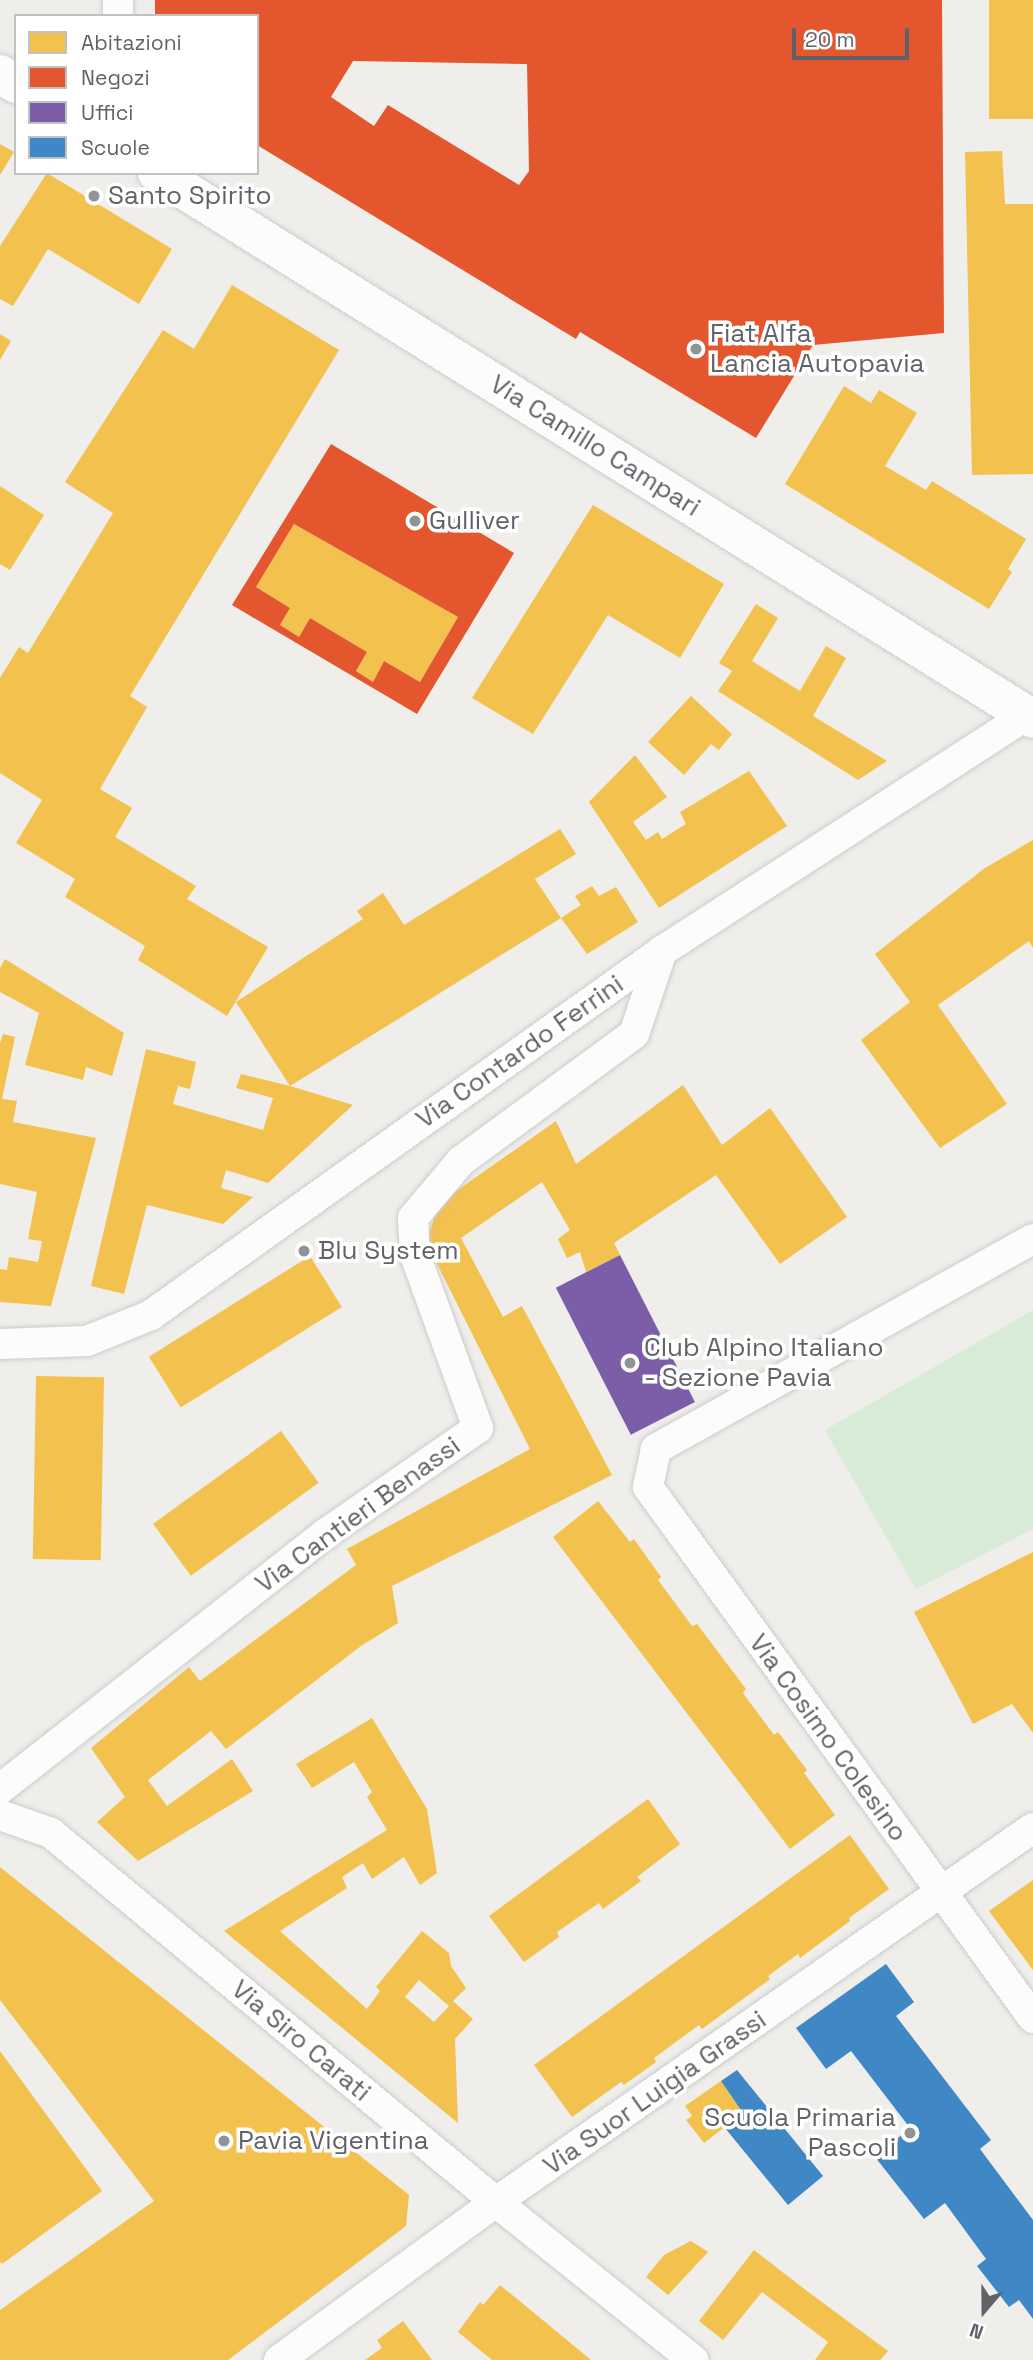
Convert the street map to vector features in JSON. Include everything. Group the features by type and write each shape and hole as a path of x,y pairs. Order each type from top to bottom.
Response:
{"street":[{"name":"Via Camillo Campari","path":"161,175 1030,717"},
{"name":"Via Contardo Ferrini","path":"0,1344 87,1341 150,1315 662,951 1030,717"},
{"name":"Via Cantieri Benassi","path":"0,1789 325,1534 478,1428 415,1255 413,1218 461,1161 634,1034 662,951"},
{"name":"Via Cosimo Colesino","path":"1033,1239 656,1449 648,1487 941,1895 1033,2018"},
{"name":"Via Siro Carati","path":"0,1815 51,1833 496,2202 693,2360"},
{"name":"Via Suor Luigia Grassi","path":"279,2360 496,2202 941,1895 1033,1828"}],"green space":[{"path":"1033,1310 1033,1529 916,1589 825,1430"}],"building: Abitazioni":[{"path":"989,0 1033,0 1033,119 989,119"},
{"path":"0,144 14,152 0,175"},
{"path":"1002,151 1005,204 1033,204 1033,474 972,475 965,152"},
{"path":"46,175 50,175 172,249 139,304 48,249 13,306 0,299 0,246"},
{"path":"232,285 339,350 130,696 147,707 100,789 132,808 115,837 196,886 187,899 268,947 227,1016 138,960 145,946 65,897 75,879 16,843 42,800 0,773 0,678 19,647 28,653 113,513 65,482 163,330 194,349"},
{"path":"0,334 11,341 0,360"},
{"path":"844,386 871,403 879,390 917,413 885,466 926,490 932,481 1026,539 1008,569 1012,572 989,609 785,484"},
{"path":"0,486 44,515 10,570 0,564"},
{"path":"593,505 724,584 680,658 608,615 533,734 472,698"},
{"path":"294,524 458,617 420,682 384,661 373,682 356,671 367,652 310,618 299,637 280,625 290,608 256,587"},
{"path":"756,604 778,618 752,661 800,691 826,646 846,658 813,716 887,761 858,780 718,691 732,671 719,663"},
{"path":"691,696 732,734 719,750 711,744 684,775 648,742"},
{"path":"635,755 667,797 633,822 646,840 658,832 662,839 686,824 680,812 749,771 787,826 659,908 589,802"},
{"path":"560,829 576,854 535,879 561,918 290,1086 236,1002 363,919 357,911 383,893 404,925"},
{"path":"1033,840 1033,948 1029,941 938,1005 1007,1104 940,1148 861,1040 910,1002 875,954 985,868"},
{"path":"592,886 599,896 616,887 638,922 587,954 561,918 581,905 575,896"},
{"path":"5,959 124,1033 112,1076 86,1067 83,1080 25,1065 39,1013 0,992 0,968"},
{"path":"3,1034 15,1037 2,1099 17,1101 13,1122 96,1138 51,1306 0,1302 0,1269 7,1270 9,1257 38,1262 42,1241 28,1239 37,1192 0,1184 0,1043"},
{"path":"146,1049 196,1062 190,1089 178,1086 173,1104 263,1130 273,1098 236,1088 241,1074 353,1105 268,1183 226,1170 221,1188 253,1197 223,1224 147,1205 124,1294 91,1286"},
{"path":"683,1085 722,1145 770,1108 847,1217 780,1264 716,1175 614,1243 620,1255 586,1272 580,1252 567,1258 558,1239 570,1230 542,1182 461,1238 503,1317 522,1306 612,1475 392,1586 398,1623 361,1646 226,1749 211,1731 148,1780 167,1806 232,1759 253,1791 138,1861 97,1822 125,1797 91,1748 189,1667 200,1681 356,1565 347,1549 530,1449 426,1242 439,1203 556,1121 576,1164"},
{"path":"310,1256 342,1307 181,1408 149,1357"},
{"path":"36,1376 104,1377 101,1560 33,1559"},
{"path":"281,1431 319,1483 191,1576 153,1524"},
{"path":"598,1501 630,1542 634,1539 661,1577 658,1580 692,1626 697,1624 746,1689 743,1693 774,1735 778,1732 807,1770 804,1773 835,1815 790,1849 553,1537"},
{"path":"1033,1552 1033,1733 1012,1704 973,1724 914,1612"},
{"path":"372,1718 427,1809 437,1873 420,1885 404,1857 372,1879 363,1863 342,1877 347,1888 280,1931 367,2009 380,1991 376,1987 422,1931 449,1953 451,1966 466,1988 453,2001 473,2019 455,2039 458,2123 224,1931 387,1830 367,1797 372,1792 354,1762 312,1788 296,1764","holes":["419,1980 449,2006 434,2022 405,1997"]},
{"path":"648,1799 680,1844 637,1877 641,1881 603,1909 599,1903 557,1932 559,1937 524,1962 489,1916"},
{"path":"850,1835 889,1889 800,1958 798,1954 768,1976 770,1979 702,2029 699,2025 654,2058 656,2062 624,2085 621,2082 572,2117 534,2065"},
{"name":"Pavia Vigentina","path":"0,1867 409,2195 406,2226 228,2360 0,2360 0,2310 154,2201 0,2000"},
{"path":"1033,1880 1033,1970 989,1911"},
{"path":"0,2051 102,2191 2,2264 0,2262"},
{"path":"721,2081 743,2113 704,2143 686,2120 692,2116 685,2106"},
{"path":"691,2241 708,2252 668,2295 646,2277 664,2255"},
{"path":"754,2250 888,2351 880,2360 815,2360 828,2342 762,2292 723,2340 699,2321"},
{"path":"500,2285 591,2360 492,2360 458,2332 480,2302 483,2305"},
{"path":"403,2321 432,2360 365,2360 382,2348 377,2340"}],"building: Negozi":[{"path":"155,0 942,0 944,333 813,345 756,438 580,332 576,339 259,146 259,14 155,14","holes":["353,61 527,64 529,171 519,185 388,105 374,126 331,97"]},
{"path":"331,444 514,553 417,714 232,605","holes":["294,524 458,617 420,682 384,661 373,682 356,671 367,652 310,618 299,637 280,625 290,608 256,587"]}],"building: Uffici":[{"path":"620,1255 695,1402 631,1435 556,1288"}],"building: Scuole":[{"path":"886,1964 914,2002 896,2016 991,2140 980,2149 1033,2220 1033,2319 1019,2300 1009,2307 977,2266 986,2259 945,2203 924,2219 875,2157 910,2128 851,2051 826,2069 796,2028"},
{"path":"737,2070 823,2176 788,2205 725,2128 743,2113 721,2081"}],"place":[{"name":"Santo Spirito","path":"94,196"},
{"name":"Fiat Alfa Lancia Autopavia","path":"696,349"},
{"name":"Gulliver","path":"415,521"},
{"name":"Blu System","path":"304,1251"},
{"name":"Club Alpino Italiano - Sezione Pavia","path":"630,1363"},
{"name":"Scuola Primaria Pascoli","path":"910,2133"},
{"name":"Pavia Vigentina","path":"224,2141"}]}
